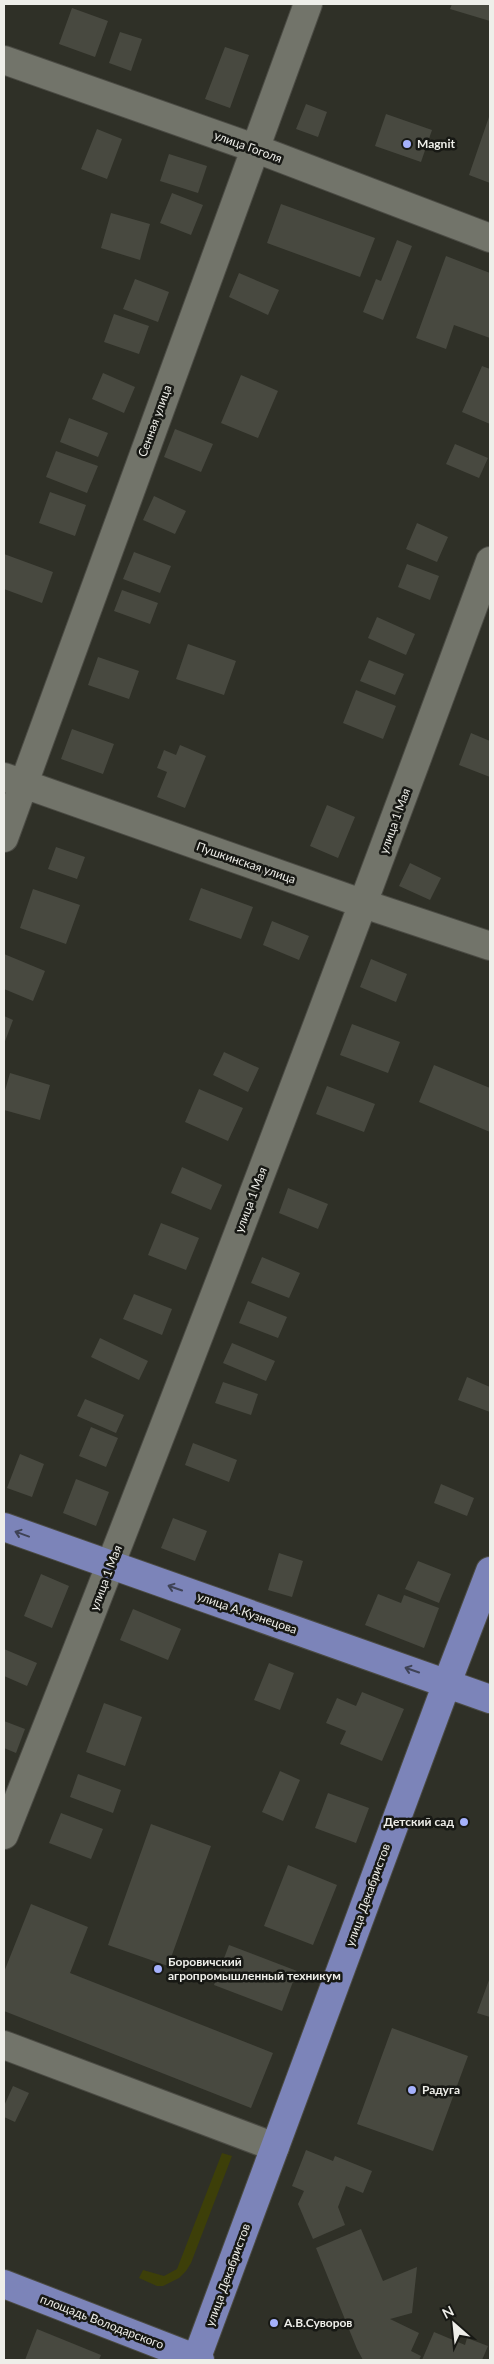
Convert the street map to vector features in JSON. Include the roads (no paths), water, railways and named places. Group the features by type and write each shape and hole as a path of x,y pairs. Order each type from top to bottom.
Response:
{"main road":[{"name":"улица А.Кузнецова","path":"4,1527 490,1699"},
{"name":"улица Декабристов","path":"198,2360 275,2147 490,1571"},
{"name":"площадь Володарского","path":"4,2284 198,2360"}],"street":[{"name":"Сенная улица","path":"4,838 14,781 308,4"},
{"name":"улица Гоголя","path":"4,60 254,148 490,238"},
{"name":"улица 1 Мая","path":"4,1835 111,1566 364,904 490,561"},
{"name":"Пушкинская улица","path":"14,781 364,904 490,946"},
{"path":"4,2044 275,2147"}],"place":[{"name":"Magnit","path":"407,144"},
{"name":"Детский сад","path":"464,1822"},
{"name":"Боровичский агропромышленный техникум","path":"158,1969"},
{"name":"Радуга","path":"412,2090"},
{"name":"А.В.Суворов","path":"274,2323"}]}
